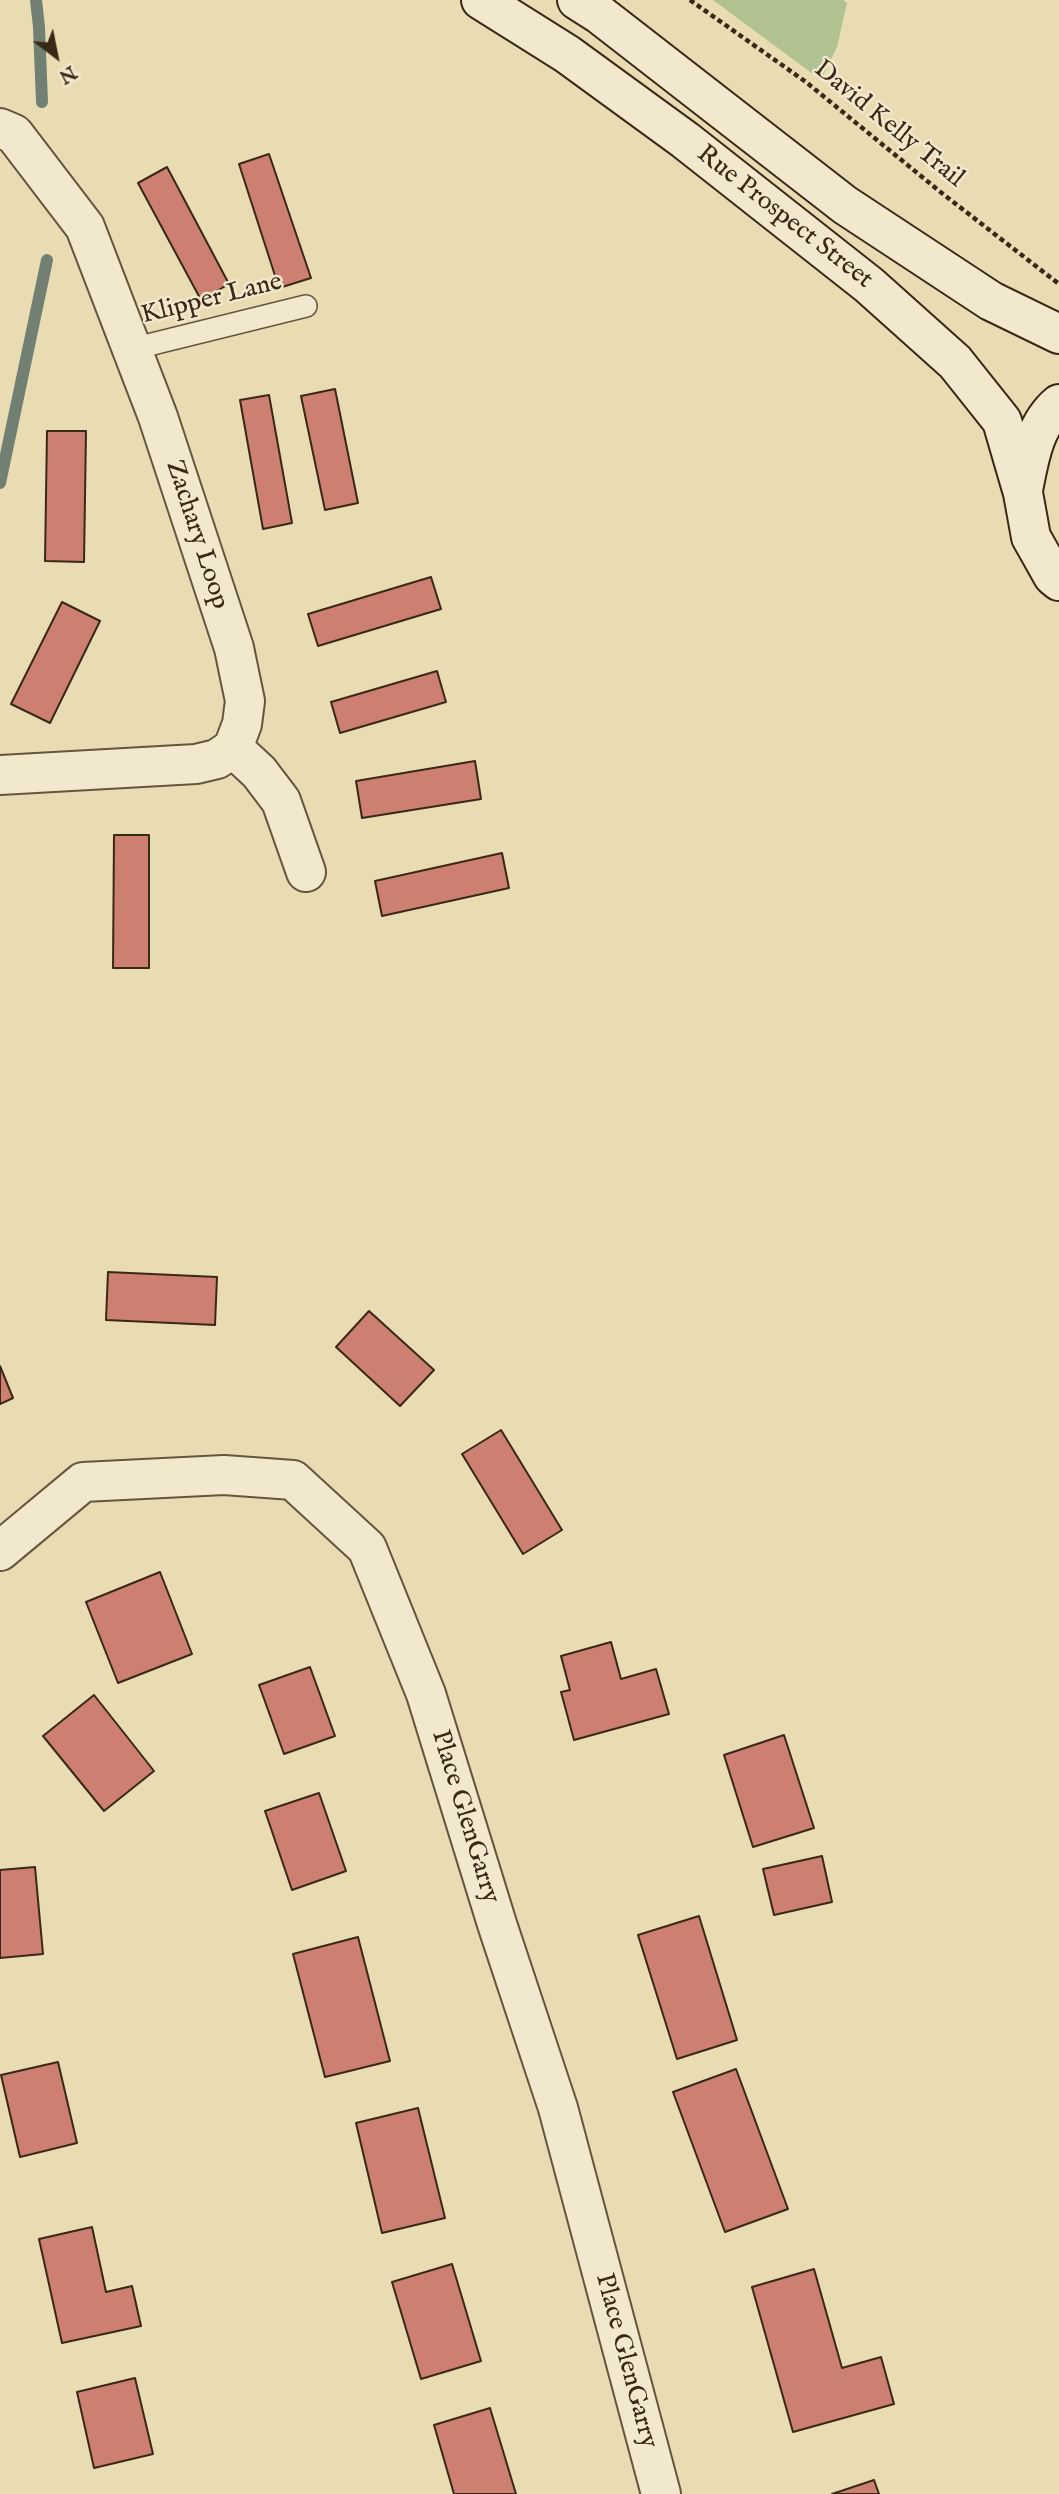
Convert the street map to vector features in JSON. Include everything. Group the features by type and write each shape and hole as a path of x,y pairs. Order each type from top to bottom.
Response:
{"street":[{"name":"Rue Prospect Street","path":"481,0 567,54 685,141 869,285 955,362 1002,421 1023,493 1031,537 1053,576 1059,581"},
{"name":"Rue Prospect Street","path":"577,0 599,14 845,205 991,301 1059,334"},
{"name":"Zachary Loop","path":"0,128 14,134 85,227 158,416 234,648 244,701 242,724 233,748"},
{"name":"Rue Prospect Street","path":"1023,493 1031,448 1053,409 1059,404"},
{"path":"0,775 196,764 217,758 233,748 260,772 281,801 306,872"},
{"name":"Place GlenGarry","path":"0,1551 82,1482 224,1475 293,1480 367,1548 426,1695 558,2108 661,2494"}],"lane":[{"name":"Klipper Lane","path":"132,349 306,306"}],"path":[{"name":"David Kelly Trail","path":"690,0 806,82 1059,284"}],"green space":[{"path":"713,0 843,0 847,3 837,47 821,80"}],"building":[{"path":"269,154 311,278 279,288 239,164"},
{"path":"167,167 229,284 201,300 138,183"},
{"path":"335,389 358,503 325,510 301,396"},
{"path":"269,395 292,523 263,529 240,400"},
{"path":"47,431 86,431 84,562 45,561"},
{"path":"431,577 441,609 318,646 308,614"},
{"path":"62,602 100,621 50,723 11,704"},
{"path":"437,671 446,702 340,733 331,702"},
{"path":"475,761 481,799 362,818 356,781"},
{"path":"114,835 149,835 149,968 113,968"},
{"path":"502,853 509,888 382,916 375,881"},
{"path":"108,1272 217,1277 215,1325 106,1320"},
{"path":"369,1311 434,1370 400,1406 336,1347"},
{"path":"0,1366 13,1398 0,1404"},
{"path":"501,1430 562,1530 523,1554 462,1454"},
{"path":"160,1572 192,1654 118,1683 86,1602"},
{"path":"611,1642 621,1679 656,1669 669,1714 574,1740 561,1692 570,1690 561,1656"},
{"path":"310,1667 335,1736 284,1754 259,1685"},
{"path":"94,1695 154,1771 104,1811 43,1736"},
{"path":"784,1735 814,1828 753,1847 724,1755"},
{"path":"319,1793 346,1871 292,1890 265,1811"},
{"path":"822,1856 832,1902 774,1915 763,1869"},
{"path":"35,1867 43,1954 0,1958 0,1870"},
{"path":"699,1916 737,2040 677,2059 638,1935"},
{"path":"358,1937 390,2061 325,2077 293,1954"},
{"path":"58,2062 77,2143 20,2157 1,2075"},
{"path":"736,2069 788,2209 725,2232 673,2092"},
{"path":"418,2108 445,2218 382,2233 356,2123"},
{"path":"92,2227 106,2292 132,2286 141,2326 62,2343 39,2239"},
{"path":"452,2264 481,2361 421,2379 392,2282"},
{"path":"814,2269 842,2368 881,2357 894,2404 793,2432 752,2287"},
{"path":"135,2378 153,2454 94,2468 77,2392"},
{"path":"490,2408 516,2494 454,2494 434,2425"},
{"path":"874,2480 879,2494 832,2494"}],"waterway":[{"path":"36,0 42,102"},
{"path":"0,483 47,260"}]}
